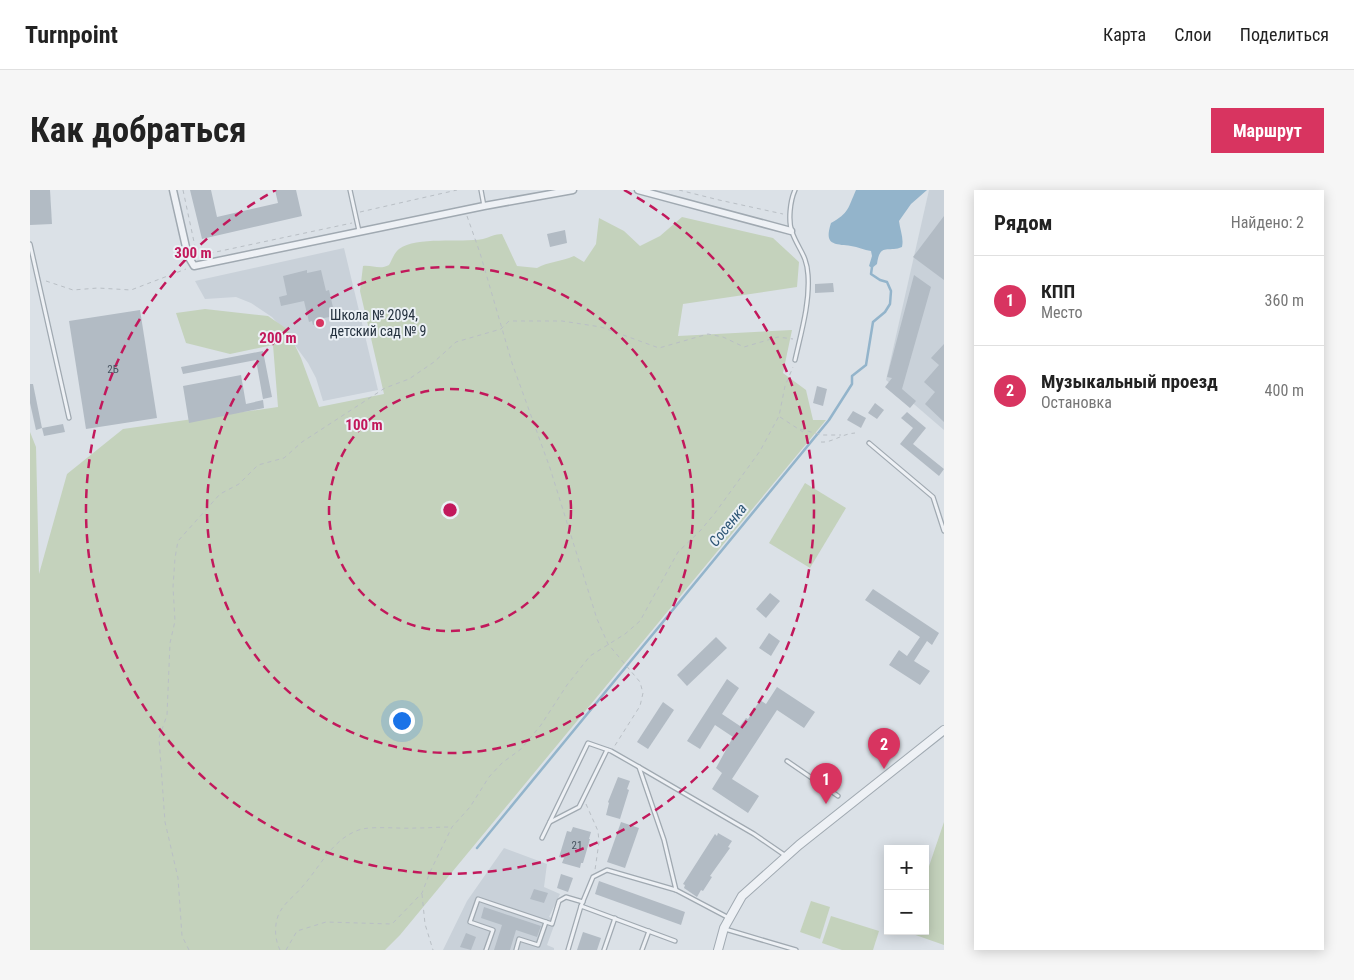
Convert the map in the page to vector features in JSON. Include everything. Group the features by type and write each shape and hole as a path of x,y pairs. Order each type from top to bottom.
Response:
{"street":[{"path":"174,190 188,256 194,266 464,210 573,190"},
{"path":"638,190 791,231"},
{"path":"718,950 724,928 742,896 786,856 944,730"}],"lane":[{"path":"350,190 360,232"},
{"path":"481,190 484,206"},
{"path":"795,190 790,215 791,231 806,258 808,276 807,298 795,360"},
{"path":"30,244 69,418"},
{"path":"869,443 933,496 944,531"},
{"path":"542,838 588,743 609,751 639,767 754,834 786,856"},
{"path":"550,822 579,807 609,751"},
{"path":"788,761 838,796"},
{"path":"639,767 664,840 676,890"},
{"path":"568,950 593,876 607,870 676,890 730,919"},
{"path":"486,950 493,930 470,922 478,899 552,924 559,901 566,897 675,941"},
{"path":"604,950 615,918"},
{"path":"516,950 519,939 538,945 546,922"},
{"path":"724,928 796,950"},
{"path":"642,950 649,931"}],"path":[{"path":"183,190 198,256 357,222 360,212 457,190"},
{"path":"679,190 790,215"},
{"path":"464,210 480,253 501,329 550,468 597,619 608,644 640,682 642,693 640,706 609,751"},
{"path":"38,279 73,290 98,288 131,290 194,266"},
{"path":"189,950 182,936 178,878 165,822 159,738 167,714 170,643 175,621 173,587 178,541 220,494 239,484 258,465 284,458 302,442 385,388 409,379 434,362 456,342 501,329 510,321 562,321 601,327 659,348 708,334 722,337 744,347 778,337 799,340"},
{"path":"286,950 298,931 326,922 392,924 422,893 452,827 470,807 490,777 502,763 520,749 541,725 567,685 590,656 625,634 640,621 678,552 700,531 747,470 773,430 779,416 785,386 795,360"},
{"path":"779,416 803,432"},
{"path":"800,429 822,435 855,433"},
{"path":"821,442 829,442 841,435"},
{"path":"584,796 588,811 598,831 599,842 593,876"},
{"path":"280,950 276,929 282,909 289,899 301,888 324,857 345,838 362,829 452,827"},
{"path":"422,893 425,924 433,950"}],"shaded area":[{"path":"929,190 944,190 944,430 886,380"},
{"name":"Школа № 2094, детский сад № 9","path":"344,248 378,390 323,401 316,378 308,363 272,317 251,303 236,297 205,299 195,281"},
{"path":"504,848 547,864 544,887 560,894 549,917 556,920 547,945 554,948 554,950 443,950 467,901"}],"green space":[{"path":"682,217 773,238 799,262 797,287 683,304 678,336 792,330 783,373 806,390 813,420 826,420 400,935 385,950 30,950 30,432 36,447 39,574 67,474 123,429 278,407 273,345 230,354 186,343 176,313 205,309 268,316 287,329 301,358 319,407 384,394 360,291 363,266 379,267 389,265 399,249 407,245 427,241 483,239 502,234 517,266 537,268 574,256 584,262 596,244 599,218 624,231 640,246 660,236"},
{"path":"805,483 846,508 810,568 769,543"},
{"path":"944,822 944,945 916,935 929,935 929,866"},
{"path":"811,901 830,907 820,939 800,932"},
{"path":"831,916 879,931 873,950 842,950 822,943"}],"water":[{"path":"856,190 927,190 911,204 899,221 902,247 885,250 880,253 877,264 872,268 869,266 872,256 871,251 854,246 835,244 829,236 831,223 845,213"}],"building":[{"path":"30,190 50,190 52,224 30,225"},
{"path":"190,190 211,190 217,217 278,203 275,190 296,190 302,216 202,239"},
{"path":"944,216 944,280 913,257"},
{"path":"565,230 567,243 550,247 547,234"},
{"path":"307,270 307,273 321,270 326,291 329,290 335,316 324,318 325,322 313,325 312,321 309,322 304,301 281,306 279,297 287,295 283,276"},
{"path":"914,275 931,287 902,389 916,401 910,408 885,387 892,378 887,377"},
{"path":"833,283 834,292 815,293 815,284"},
{"path":"140,310 157,418 86,429 69,321"},
{"path":"944,344 944,422 925,404 935,392 924,382 939,365 931,358"},
{"path":"263,351 272,397 263,399 256,360 183,374 181,367"},
{"path":"241,375 246,404 263,400 264,408 189,423 183,386"},
{"path":"30,384 33,384 42,428 36,430 30,403"},
{"path":"817,386 827,389 823,406 813,403"},
{"path":"875,403 884,410 877,419 868,413"},
{"path":"853,411 866,418 861,428 847,420"},
{"path":"907,412 926,428 913,444 944,469 939,476 900,444 913,428 901,418"},
{"path":"63,424 65,432 44,436 42,428"},
{"path":"873,589 939,633 932,645 927,641 914,661 930,671 920,685 889,665 899,650 907,656 920,637 865,600"},
{"path":"770,593 780,601 766,618 756,609"},
{"path":"769,633 780,641 771,656 759,648"},
{"path":"716,637 727,648 687,686 677,675"},
{"path":"727,679 739,688 722,714 740,726 746,718 748,719 760,700 766,704 777,687 815,712 804,728 777,710 732,779 759,796 748,813 712,789 722,773 716,768 733,737 715,725 700,749 687,741"},
{"path":"663,702 674,710 648,749 637,742"},
{"path":"618,777 630,781 620,819 606,815 608,802"},
{"path":"621,822 639,828 625,868 607,862"},
{"path":"573,827 591,832 580,868 562,863 564,858 559,857 567,831 571,832"},
{"path":"718,833 732,841 728,847 730,848 710,876 712,877 703,891 701,890 697,897 684,888 685,885 683,884 715,834 717,836"},
{"path":"561,874 573,878 568,892 557,888"},
{"path":"599,881 685,912 681,925 595,894"},
{"path":"534,889 548,893 544,903 530,899"},
{"path":"484,907 541,926 537,937 516,930 510,950 494,950 502,925 481,918"},
{"path":"583,932 601,938 597,950 577,950"},
{"path":"466,933 476,937 471,950 460,947"}],"waterway":[{"name":"Сосенка","path":"477,848 829,420 852,384 852,376 866,365 873,322 885,312 890,304 891,291 887,282 871,274 872,267"}],"place":[{"name":"Школа № 2094, детский сад № 9","path":"320,323"},
{"name":"Музыкальный проезд","path":"884,769"},
{"name":"КПП","path":"826,804"}]}
